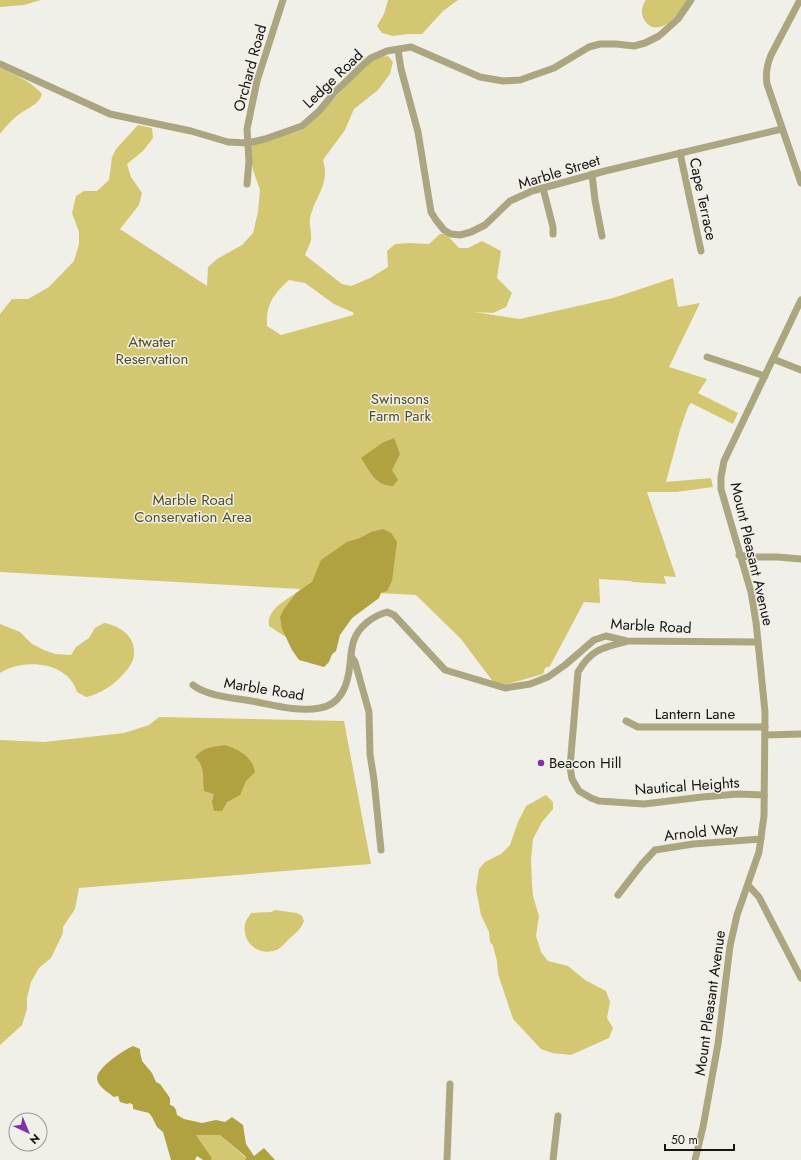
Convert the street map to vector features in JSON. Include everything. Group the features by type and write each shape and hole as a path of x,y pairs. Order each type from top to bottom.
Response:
{"street":[{"name":"Orchard Road","path":"247,184 249,161 247,129 257,81 282,0"},
{"name":"Ledge Road","path":"0,64 110,114 191,131 228,142 248,143 265,139 302,126 319,111 334,93 364,64 387,51 411,47 480,77 503,81 520,80 554,68 589,47 600,44 634,46 645,43 659,36 678,19 691,0"},
{"path":"800,2 771,55 767,64 765,75 782,129 798,162 801,183"},
{"name":"Marble Street","path":"398,50 401,69 418,132 431,212 444,230 451,234 460,235 471,232 484,225 510,201 543,188 592,174 782,129"},
{"name":"Cape Terrace","path":"680,153 701,251"},
{"path":"592,174 602,236"},
{"path":"543,188 553,227 553,234"},
{"name":"Mount Pleasant Avenue","path":"695,1160 706,1112 718,1044 730,946 737,915 759,852 764,816 765,727 754,608 721,489 721,477 724,461 801,300"},
{"path":"707,357 765,376"},
{"path":"773,359 801,370"},
{"path":"739,555 749,557 801,559"},
{"name":"Marble Road","path":"193,685 198,689 211,694 299,709 319,709 332,704 339,699 344,691 354,641 362,627 378,615 387,612 394,615 445,670 505,688 530,684 548,677 594,640 606,636 627,641 758,642"},
{"name":"Nautical Heights","path":"627,641 596,651 583,664 578,672 570,767 572,779 579,790 591,798 599,800 644,804 709,796 764,794"},
{"path":"351,656 355,662 370,712 370,754 381,850"},
{"name":"Lantern Lane","path":"626,722 638,727 765,727"},
{"path":"765,735 801,734"},
{"name":"Arnold Way","path":"618,895 642,864 656,850 693,844 761,839"},
{"path":"748,885 759,897 801,978"},
{"path":"447,1160 450,1084"},
{"path":"553,1160 558,1116"}],"green space":[{"path":"0,0 41,0 24,5 0,7"},
{"path":"388,0 458,0 443,11 422,34 393,36 382,33 377,26 384,14"},
{"path":"646,0 689,0 670,22 663,26 652,27 644,20 642,10"},
{"path":"388,56 393,62 390,74 378,90 354,109 345,130 323,160 325,168 324,182 311,214 311,240 305,255 342,284 351,286 370,278 388,267 387,251 395,244 429,244 440,234 446,234 459,248 468,248 482,241 501,251 497,278 512,293 506,307 493,313 474,312 520,319 613,298 673,278 678,307 700,303 669,367 707,379 698,393 738,413 733,424 691,403 688,407 680,430 666,482 711,478 713,487 676,492 647,492 676,577 664,576 666,584 599,579 600,603 584,602 550,666 545,668 543,674 497,687 461,639 416,595 378,593 340,630 335,652 327,658 292,641 269,626 269,620 274,610 300,589 0,572 0,314 12,299 28,299 49,287 74,261 79,244 79,232 72,213 76,196 84,191 97,191 109,180 112,157 116,149 138,125 152,128 153,138 143,151 127,164 131,177 142,193 139,205 120,229 207,286 208,267 217,259 242,245 253,233 258,212 260,190 253,170 249,148 255,144 302,130 365,66 379,57","holes":["289,280 305,283 334,304 354,313 353,315 281,335 267,326 269,306 279,290"]},
{"path":"0,68 28,82 42,94 35,104 18,115 0,134"},
{"path":"104,623 115,626 128,635 133,644 134,655 132,662 124,674 99,693 86,697 77,692 72,682 64,674 55,668 44,665 20,665 0,673 0,624 20,632 32,644 44,650 55,654 71,655 76,647 89,638 95,628"},
{"path":"159,717 344,721 371,864 79,888 75,909 63,927 63,933 51,958 39,968 31,982 27,998 27,1009 22,1025 0,1045 0,740 44,742 124,733 149,725"},
{"path":"546,795 553,802 553,809 542,822 533,839 531,860 533,896 539,916 536,936 541,952 548,961 568,966 585,980 606,991 610,1002 607,1018 613,1028 609,1038 571,1055 552,1053 541,1049 513,1019 498,974 497,961 493,946 490,942 489,932 481,915 476,889 479,869 485,862 501,854 510,845 518,822 526,806"},
{"path":"275,910 297,913 302,916 304,921 298,931 280,948 267,952 256,949 248,941 245,923 251,913 271,912"},
{"path":"196,1135 220,1135 246,1158 245,1160 211,1160 212,1158"}],"shaded area":[{"path":"394,438 400,454 392,470 398,480 393,486 377,481 361,458 382,443"},
{"path":"383,529 391,533 397,542 392,581 387,591 381,593 379,598 352,618 340,635 336,651 332,654 329,662 324,667 299,660 292,650 282,629 280,617 284,609 296,593 312,582 321,560 347,542 360,538 371,532"},
{"path":"225,745 244,754 251,762 255,772 246,781 240,795 227,802 222,811 214,811 212,802 214,794 204,791 203,772 201,765 195,757 205,749"},
{"path":"133,1046 140,1049 142,1061 152,1073 156,1082 160,1084 170,1098 170,1105 175,1108 177,1115 184,1119 202,1123 216,1120 225,1122 232,1117 243,1125 246,1144 254,1156 264,1148 275,1160 245,1160 246,1157 220,1135 196,1135 212,1158 211,1160 203,1160 197,1156 195,1160 171,1160 163,1132 157,1127 149,1113 133,1109 133,1105 130,1103 127,1104 120,1102 118,1096 114,1097 104,1090 97,1079 101,1070 106,1065 117,1055"}],"place":[{"name":"Beacon Hill","path":"541,763"}],"park label":[{"name":"Atwater Reservation","path":"152,350"},
{"name":"Swinsons Farm Park","path":"400,408"},
{"name":"Marble Road Conservation Area","path":"193,508"}]}
